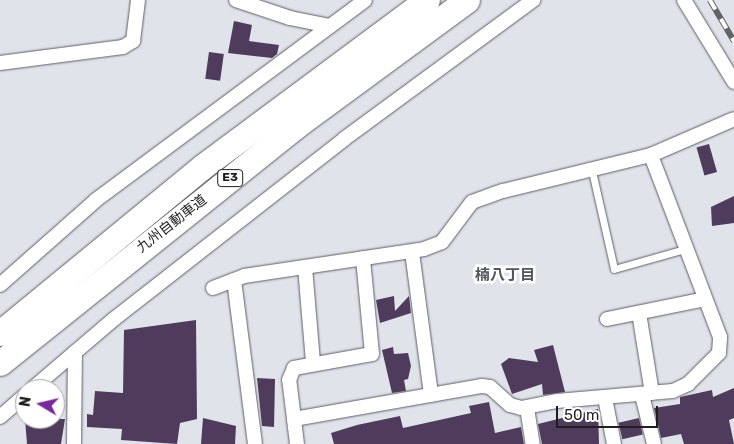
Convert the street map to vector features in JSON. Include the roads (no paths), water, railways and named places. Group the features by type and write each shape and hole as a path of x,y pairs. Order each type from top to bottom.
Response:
{"highway":[{"name":"九州自動車道","path":"0,333 202,167 427,0"},
{"name":"九州自動車道","path":"0,364 297,125 467,0"}],"street":[{"path":"0,63 123,48 134,41 138,0"},
{"path":"236,0 290,18 330,26"},
{"path":"0,285 96,200 365,0"},
{"path":"44,379 75,352 344,139 533,0"},
{"path":"684,0 734,82"},
{"path":"213,288 234,280 305,267 412,252 442,242 472,202 503,191 592,171 651,155 734,119"},
{"path":"294,419 431,395 490,387 510,405 527,408 647,394 688,384 727,349 720,337 685,249 651,155"},
{"path":"412,252 431,395"},
{"path":"297,444 289,375 298,365 372,354 363,258"},
{"path":"305,267 313,363"},
{"path":"234,280 255,444"},
{"path":"607,319 705,299"},
{"path":"639,313 654,444"},
{"path":"74,444 75,352"},
{"path":"605,398 614,444"},
{"path":"0,417 15,404"},
{"path":"527,408 533,444"}],"lane":[{"path":"592,171 614,269 685,249"}],"railway":[{"path":"710,0 734,41"}],"district":[{"name":"楠八丁目","path":"505,276"}]}
